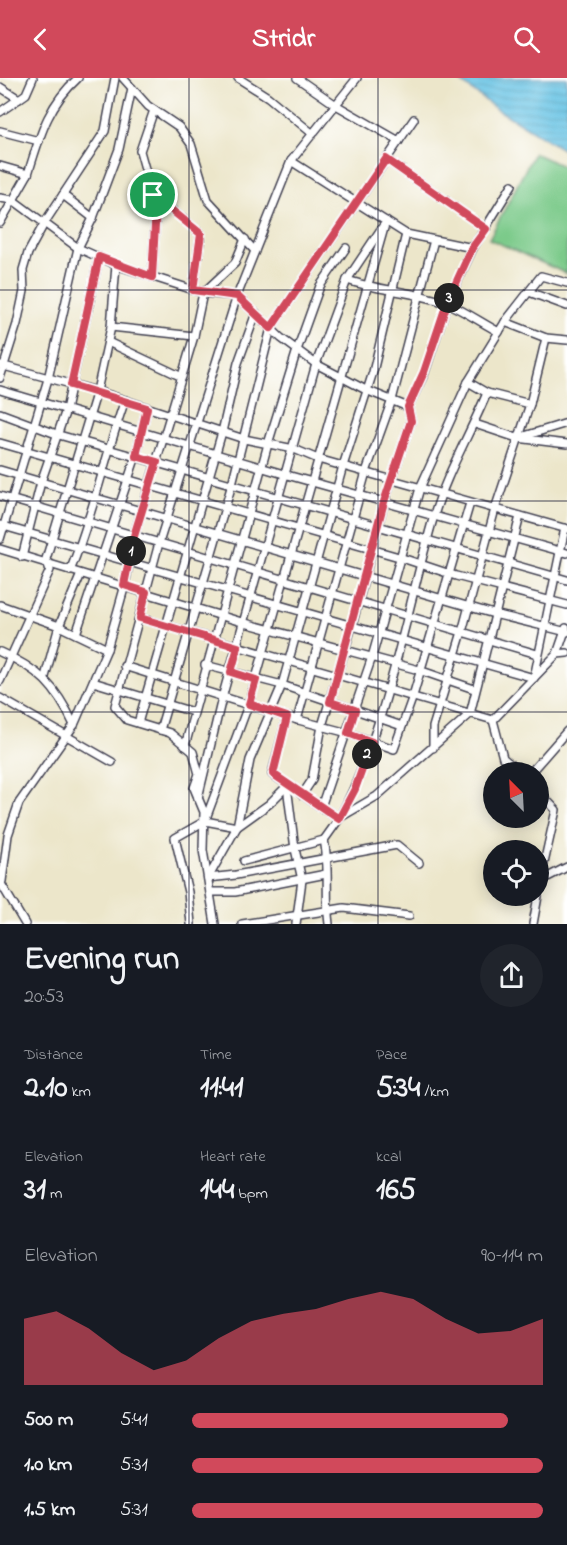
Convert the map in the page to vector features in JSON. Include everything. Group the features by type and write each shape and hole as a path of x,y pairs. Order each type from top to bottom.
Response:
{"street":[{"path":"0,112 26,94 33,78"},
{"path":"0,224 28,174 47,116 65,90 78,78"},
{"path":"0,378 24,291 26,261 45,222 105,131 115,78"},
{"path":"123,78 154,110 179,127 191,144 208,200 255,250"},
{"path":"238,78 268,97 313,134"},
{"path":"297,78 336,105 399,141"},
{"path":"205,820 194,788 200,774 194,753 170,733 127,720 115,706 118,690 140,618 159,543 237,296 291,161 357,78"},
{"path":"0,87 19,99"},
{"path":"0,539 48,379 78,248 93,218 120,149 132,88"},
{"path":"152,277 156,208 140,151 154,110"},
{"path":"160,730 226,508 271,328 414,119"},
{"path":"0,131 39,141"},
{"path":"386,159 486,229"},
{"path":"291,161 406,234 472,248"},
{"path":"0,166 28,174"},
{"path":"302,795 312,780 322,726 380,526 384,502 411,421 408,407 424,372 447,303 472,248 512,185"},
{"path":"63,195 93,218"},
{"path":"153,195 201,234 193,290"},
{"path":"0,198 13,200 78,248 116,265 203,293 237,296 271,328 316,364 366,390 408,407"},
{"path":"198,798 222,698 287,475 316,364 347,280 386,222"},
{"path":"215,924 203,850 205,820 249,704 386,222"},
{"path":"208,878 237,827 250,760 282,686 318,562 336,489 366,390 406,234"},
{"path":"22,923 1,882 8,835 19,803 74,725 107,649 134,536 194,336 203,293 235,263 245,239"},
{"path":"297,720 355,520 366,472 392,400 434,240"},
{"path":"185,746 198,690 297,350 320,286 346,248"},
{"path":"22,557 41,482 66,410 99,257"},
{"path":"0,681 50,570 46,559 84,442 108,342 116,265"},
{"path":"321,807 372,657 412,511 420,488 468,382 505,322 541,276 567,283"},
{"path":"347,280 369,287 447,303 499,332"},
{"path":"529,292 567,306"},
{"path":"138,723 207,477 222,432 238,363 256,313"},
{"path":"505,322 546,338 567,340"},
{"path":"111,327 194,336"},
{"path":"432,748 433,727 462,632 495,509 530,404 546,338"},
{"path":"108,342 182,377"},
{"path":"2,366 125,400 244,439 294,449 318,459 566,528 564,552 543,626 534,678"},
{"path":"468,382 487,393 530,404"},
{"path":"0,390 464,526 564,552"},
{"path":"244,861 324,840 339,819 355,789 380,718 403,640 434,517 487,393"},
{"path":"70,571 80,547 93,496 125,400"},
{"path":"76,633 136,456 147,408"},
{"path":"0,413 59,435 330,514 380,526 483,558 567,580"},
{"path":"517,438 567,423"},
{"path":"474,424 517,438 567,444"},
{"path":"0,443 102,471 324,538 567,605"},
{"path":"0,470 415,589 494,614 567,630 557,654 493,720"},
{"path":"0,496 234,567 311,587 537,654"},
{"path":"124,666 394,749 413,696 470,503"},
{"path":"339,819 377,796 470,714 474,689 520,516"},
{"path":"3,526 129,560 534,678"},
{"path":"0,549 245,623 419,670 474,689"},
{"path":"45,677 59,627 81,574"},
{"path":"0,605 76,633 107,649"},
{"path":"140,618 493,720"},
{"path":"0,652 45,677 66,708 74,725"},
{"path":"557,654 567,652"},
{"path":"206,665 305,693 402,726"},
{"path":"93,682 193,712"},
{"path":"0,698 112,762"},
{"path":"287,717 273,774 287,786 339,819"},
{"path":"493,720 503,758 508,762"},
{"path":"540,762 567,731"},
{"path":"191,924 188,892 175,838 205,820 237,827 269,804 287,786"},
{"path":"287,786 295,849 302,880 296,920"},
{"path":"549,803 556,810 549,841"},
{"path":"324,840 328,859 326,874 329,924"},
{"path":"208,878 328,859 397,845 419,863"},
{"path":"549,876 567,867"},
{"path":"210,892 235,892 326,874"},
{"path":"533,924 536,906"},
{"path":"242,924 296,920 344,908 409,916"}],"green space":[{"path":"534,153 567,168 567,274 489,239"}],"water":[{"path":"456,78 567,78 567,152 495,108"}],"route":[{"path":"386,159 486,229 472,248 447,303 424,372 408,407 411,421 384,502 380,526 330,702 355,710 348,733 372,742 355,789 339,819 287,786 273,774 287,717 249,704 256,680 231,672 238,647 140,618 146,592 124,585 134,536 157,462 136,456 147,408 71,385 99,257 152,277 156,208 153,195 201,234 193,290 237,296 271,328 386,159"}]}
